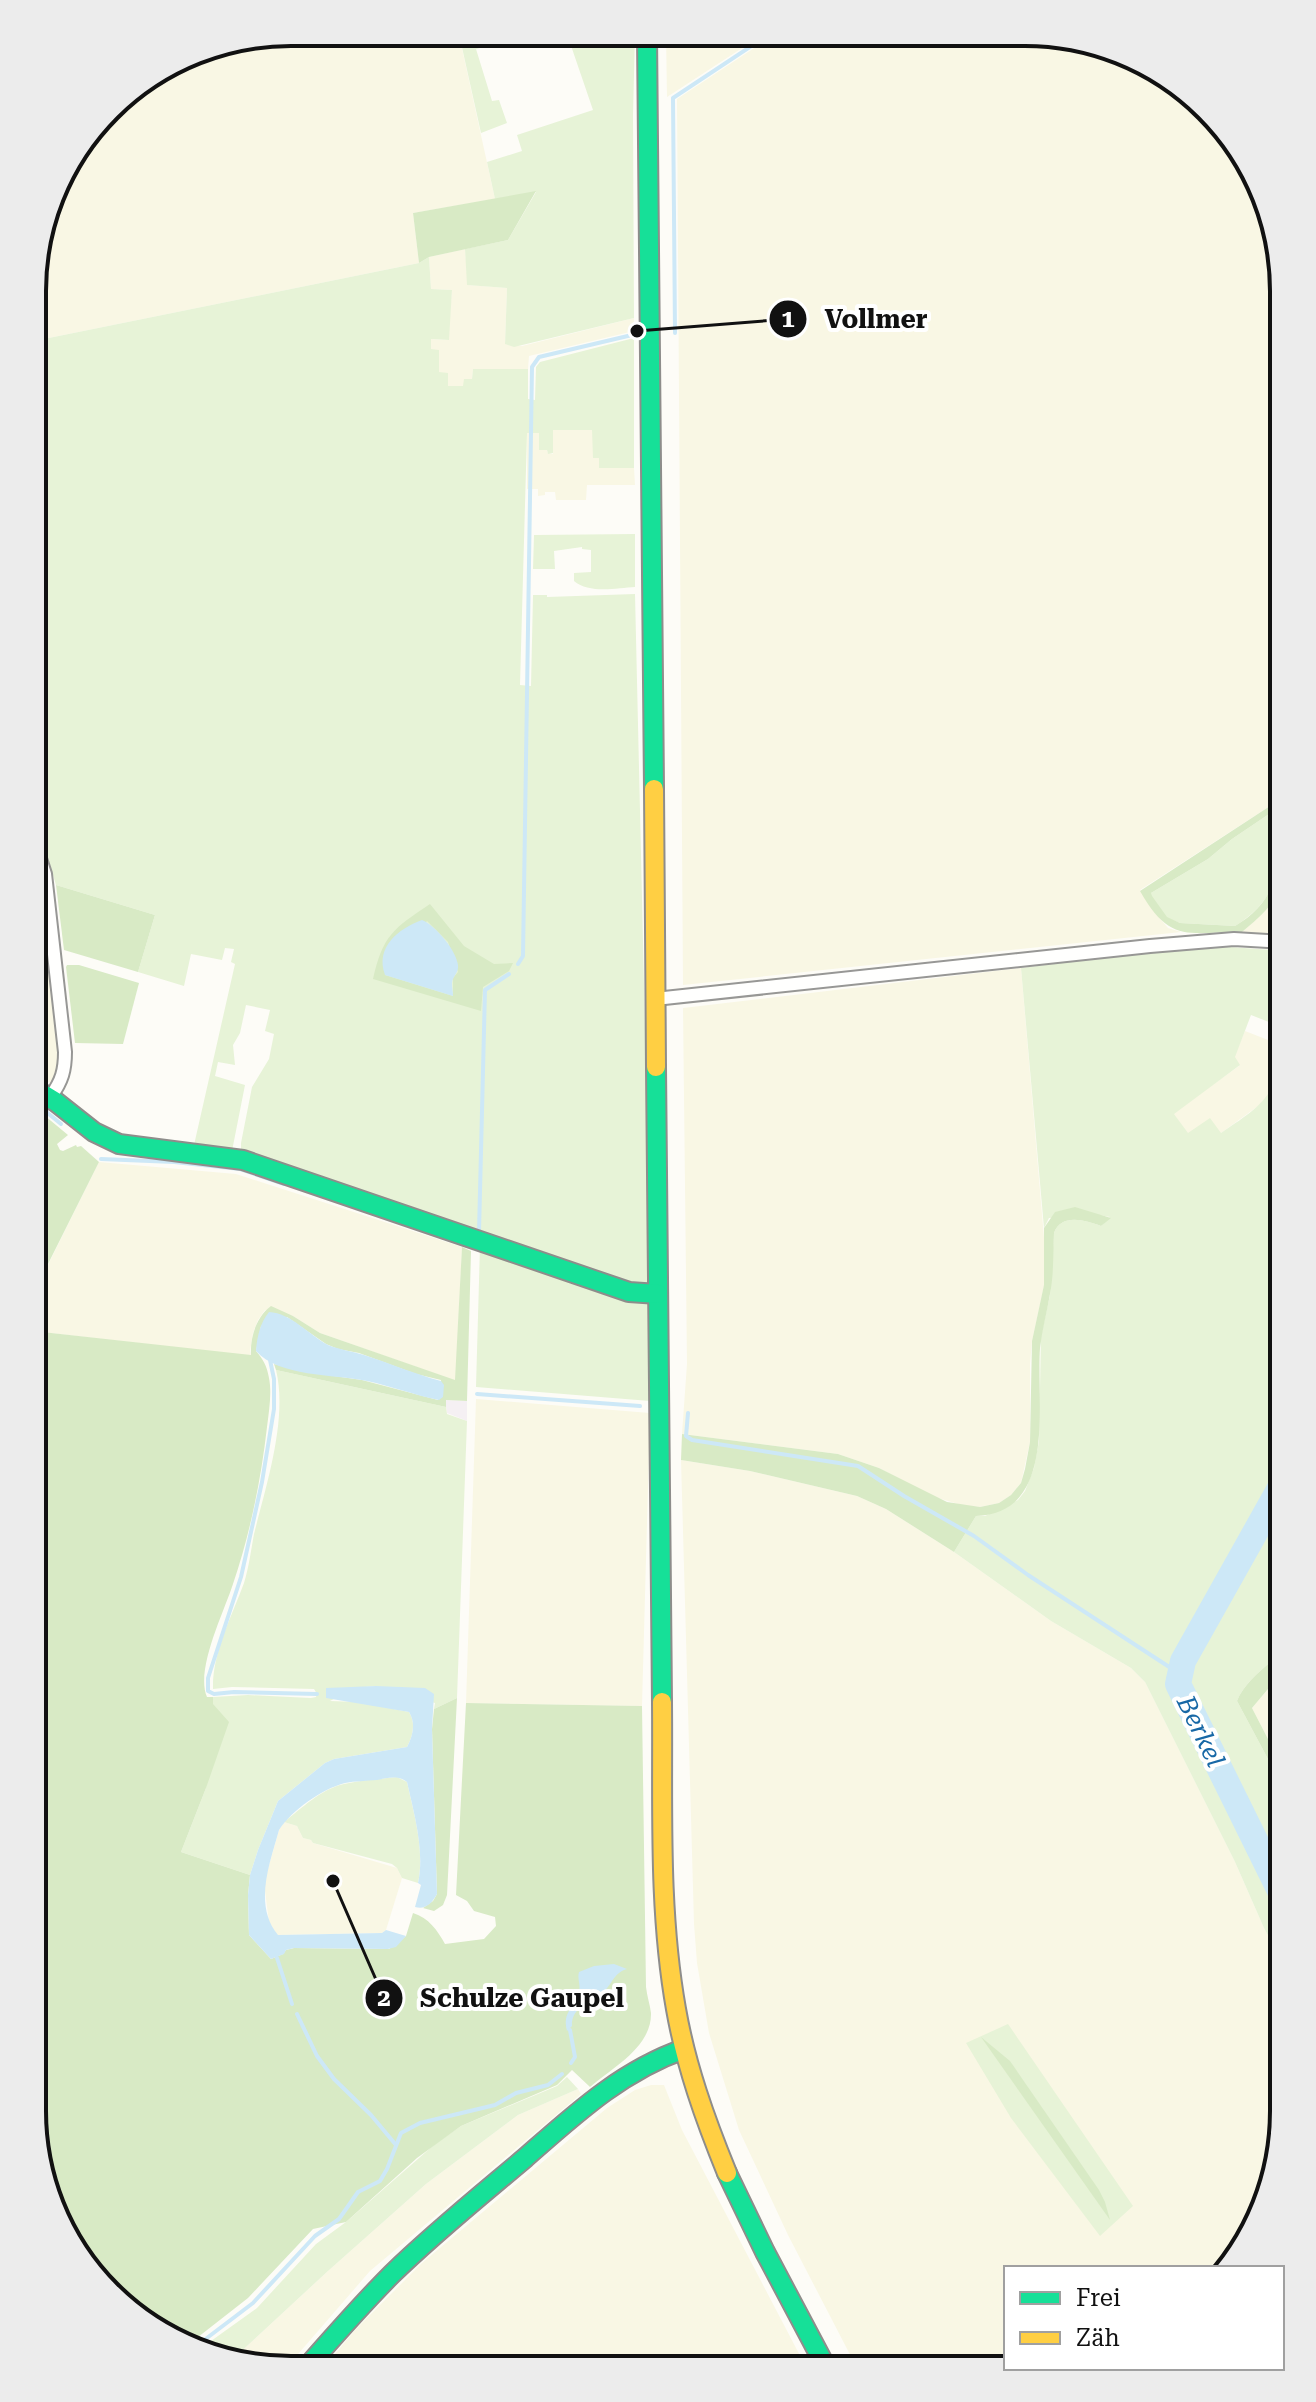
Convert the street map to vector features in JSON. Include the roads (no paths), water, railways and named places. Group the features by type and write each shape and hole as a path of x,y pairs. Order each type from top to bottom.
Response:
{"main road":[{"path":"647,47 661,1681 666,1913 672,1984 684,2049 709,2128 737,2195 820,2356"},
{"path":"46,1094 83,1126 119,1144 243,1160 629,1292 658,1294"},
{"path":"317,2356 376,2290 545,2140 615,2085 659,2058 684,2049"}],"street":[{"path":"46,883 65,1052 65,1070 51,1096"},
{"path":"655,999 1150,946 1234,939 1270,941"}],"water":[{"path":"422,920 433,927 454,952 458,968 452,983 453,996 385,975 383,956 391,940 405,928"},
{"path":"269,1312 292,1320 328,1345 441,1381 444,1385 443,1397 439,1400 367,1381 278,1366 256,1351 263,1321"},
{"path":"326,1688 425,1688 434,1694 432,1729 437,1894 428,1905 415,1907 421,1885 418,1883 419,1846 407,1782 393,1778 336,1786 300,1808 279,1830 266,1884 266,1911 270,1923 278,1935 382,1933 386,1930 406,1936 396,1947 388,1949 294,1948 271,1959 249,1935 248,1895 250,1875 278,1801 325,1763 407,1747 411,1738 413,1725 409,1712 326,1698"},
{"path":"614,1964 627,1969 578,2010 567,2031 566,2018 579,1992 579,1972 594,1966"}],"waterway":[{"path":"675,333 673,98 751,46"},
{"path":"518,964 523,956 532,367 539,357 632,335"},
{"path":"479,1232 485,990 509,974"},
{"path":"46,1112 61,1124"},
{"path":"101,1159 240,1169 284,1184"},
{"path":"270,1360 274,1379 274,1409 262,1482 241,1577 208,1678 208,1691 214,1694 317,1694"},
{"path":"477,1394 640,1406"},
{"path":"688,1413 686,1436 692,1440 858,1466 974,1536 1180,1674"},
{"name":"Berkel","path":"1269,1507 1183,1661 1178,1684 1269,1869"},
{"path":"277,1958 292,2004"},
{"path":"297,2014 317,2056 334,2079 396,2145"},
{"path":"570,2030 575,2057 571,2063"},
{"path":"205,2340 253,2303 315,2236 339,2219 358,2192 380,2181 401,2133 420,2123 495,2105 516,2093 548,2085 562,2074"}],"place":[{"name":"Vollmer","path":"637,331"},
{"name":"Schulze Gaupel","path":"333,1881"}]}
